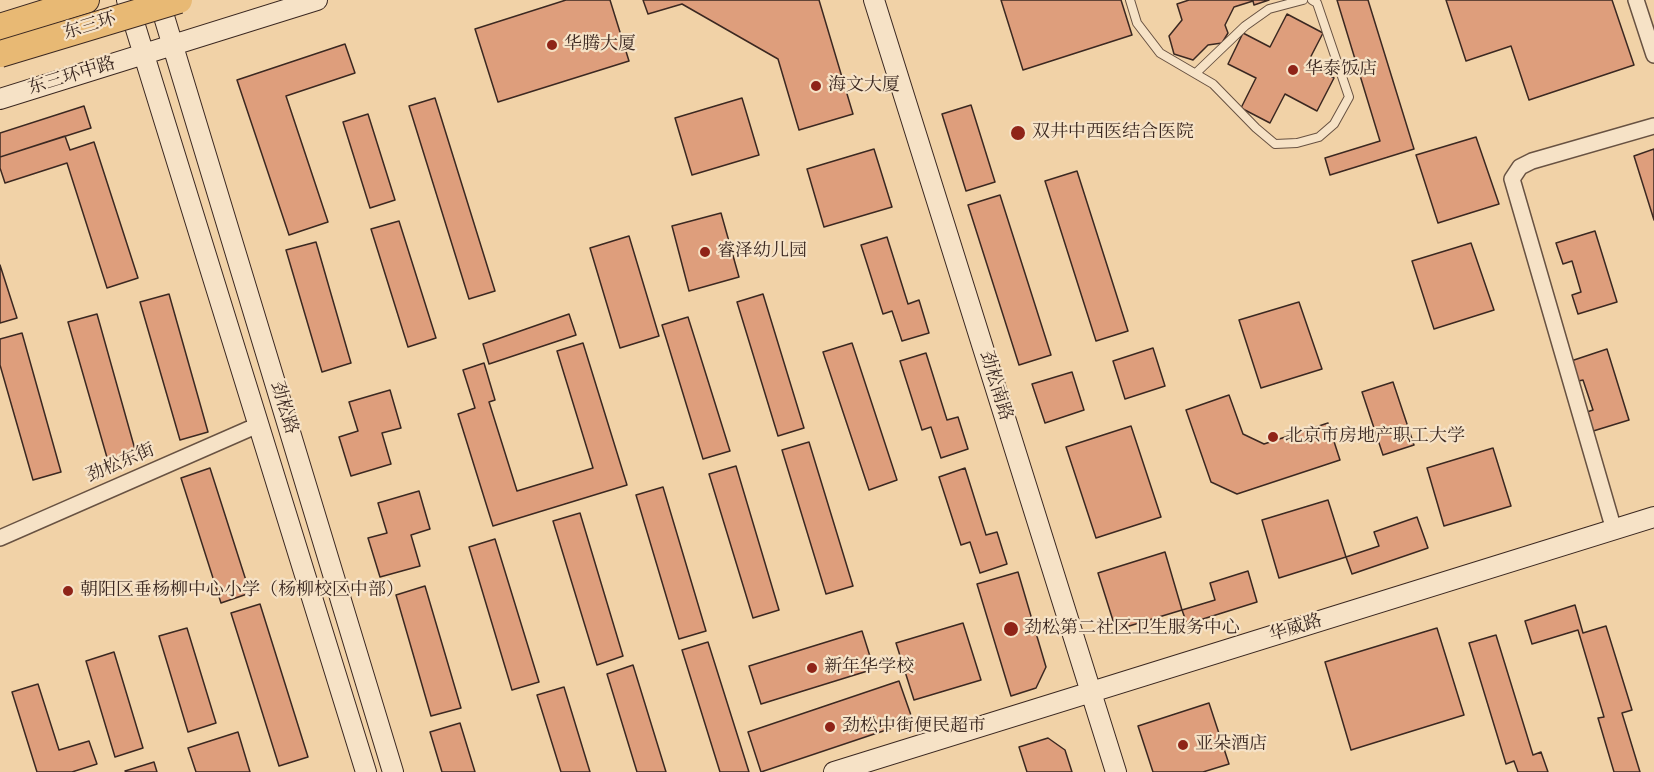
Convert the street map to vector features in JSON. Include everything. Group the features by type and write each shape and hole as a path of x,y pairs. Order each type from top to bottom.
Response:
{"highway":[{"name":"东三环","path":"0,27 86,0"},
{"name":"东三环","path":"0,54 179,0"}],"street":[{"name":"劲松路","path":"127,0 366,772"},
{"name":"劲松路","path":"159,0 393,772"},
{"name":"东三环中路","path":"0,99 318,0"},
{"name":"劲松南路","path":"874,0 1116,772"},
{"path":"1636,0 1654,55"},
{"path":"1614,530 1512,179 1520,167 1533,161 1654,126"},
{"name":"劲松东街","path":"0,538 258,425"},
{"name":"华威路","path":"834,772 1654,517"}],"lane":[{"path":"1130,0 1137,23 1160,53 1213,84 1275,144 1297,143 1319,137 1335,124 1349,97 1317,3 1312,0"},
{"path":"1196,73 1245,26 1269,9 1303,0"}],"building":[{"name":"华腾大厦","path":"566,0 610,0 629,61 498,102 475,29"},
{"name":"海文大厦","path":"643,0 819,0 853,114 799,130 778,59 682,4 648,14"},
{"path":"1001,0 1121,0 1132,35 1023,70"},
{"path":"1189,0 1269,0 1254,5 1253,1 1234,7 1225,25 1228,33 1222,43 1208,45 1193,60 1174,54 1169,36 1182,20 1177,4"},
{"path":"1337,0 1368,0 1414,149 1330,175 1325,158 1380,141"},
{"path":"1446,0 1612,0 1634,65 1529,100 1511,46 1466,61"},
{"path":"1287,14 1323,33 1307,64 1334,78 1317,111 1285,94 1270,123 1241,108 1256,78 1228,64 1243,33 1270,47"},
{"path":"345,44 355,73 286,96 328,222 289,235 237,80"},
{"path":"435,98 495,291 469,299 409,106"},
{"path":"742,98 759,155 692,175 675,118"},
{"path":"971,105 995,182 966,191 942,114"},
{"path":"84,106 91,128 0,157 0,133"},
{"path":"368,114 395,200 370,208 343,122"},
{"path":"65,136 70,150 94,142 138,278 107,288 67,163 5,183 0,168 0,157"},
{"path":"1476,137 1499,204 1438,223 1416,155"},
{"path":"874,149 892,207 824,227 807,169"},
{"path":"1654,149 1654,220 1634,156"},
{"path":"1077,171 1128,331 1096,341 1045,181"},
{"path":"1000,195 1051,355 1019,365 968,205"},
{"name":"睿泽幼儿园","path":"721,213 739,277 689,291 672,226"},
{"path":"399,221 436,338 408,347 371,229"},
{"path":"1595,231 1617,302 1578,314 1572,295 1581,292 1572,261 1563,264 1556,243"},
{"path":"629,236 659,336 620,348 590,248"},
{"path":"887,237 908,304 919,300 929,333 902,341 892,311 883,314 861,245"},
{"path":"316,242 351,363 322,372 286,250"},
{"path":"1471,243 1494,310 1434,329 1412,261"},
{"path":"0,265 17,318 0,323"},
{"path":"169,294 208,432 180,440 140,302"},
{"path":"763,294 804,428 778,436 737,302"},
{"path":"1299,302 1322,369 1261,388 1239,320"},
{"path":"97,314 136,453 108,461 68,322"},
{"path":"569,314 576,335 489,364 483,344"},
{"path":"688,317 730,451 703,459 662,325"},
{"path":"22,333 61,472 33,480 0,365 0,339"},
{"path":"583,343 627,485 493,526 458,414 475,408 463,370 484,363 495,400 489,402 517,491 593,468 557,351"},
{"path":"852,343 897,480 869,490 823,352"},
{"path":"1153,348 1165,386 1125,399 1113,361"},
{"path":"1607,349 1629,420 1590,432 1584,413 1593,410 1583,380 1574,382 1568,362"},
{"path":"926,353 947,420 958,417 968,449 941,458 931,427 922,430 900,361"},
{"path":"1072,372 1084,410 1045,423 1032,384"},
{"path":"1393,382 1414,445 1383,455 1362,392"},
{"path":"390,390 401,428 382,433 391,464 351,476 339,437 358,431 349,402"},
{"path":"1229,395 1243,434 1264,444 1328,423 1340,460 1237,494 1211,482 1186,410"},
{"path":"1131,426 1161,517 1096,538 1066,447"},
{"path":"809,442 853,586 826,594 782,450"},
{"path":"1493,448 1511,506 1444,526 1427,468"},
{"path":"736,466 779,610 753,618 709,474"},
{"path":"210,468 250,593 221,603 181,478"},
{"path":"965,468 986,535 997,532 1007,564 980,573 970,542 961,545 939,477"},
{"path":"663,487 706,631 679,639 636,495"},
{"path":"419,491 430,529 411,535 420,566 380,577 368,538 387,533 378,503"},
{"path":"1328,500 1346,557 1279,578 1262,520"},
{"path":"580,513 623,656 597,665 553,521"},
{"path":"1417,517 1428,548 1352,574 1346,557 1379,546 1374,532"},
{"path":"495,539 539,682 512,690 469,547"},
{"path":"1165,552 1182,610 1116,630 1098,573"},
{"path":"1248,571 1257,602 1187,624 1182,610 1215,600 1210,583"},
{"name":"劲松第二社区卫生服务中心","path":"1018,572 1046,667 1036,688 1011,696 977,584"},
{"path":"425,586 461,708 431,716 396,595"},
{"path":"260,604 308,757 279,766 231,613"},
{"path":"1575,605 1583,633 1606,626 1632,710 1622,713 1640,772 1614,772 1598,718 1604,717 1578,630 1532,644 1525,621"},
{"path":"963,623 981,680 914,700 896,643"},
{"path":"187,628 216,723 188,732 159,636"},
{"path":"1437,628 1464,715 1351,750 1325,662"},
{"name":"新年华学校","path":"862,631 874,669 761,704 749,666"},
{"path":"1496,635 1533,755 1541,752 1548,772 1518,772 1514,761 1506,764 1469,643"},
{"path":"708,642 749,772 720,772 682,650"},
{"path":"114,652 143,748 115,757 86,661"},
{"path":"633,665 666,772 637,772 607,674"},
{"name":"劲松中街便民超市","path":"899,681 913,721 761,772 748,732"},
{"path":"38,684 59,750 89,741 97,764 72,772 37,772 12,692"},
{"path":"564,687 590,772 561,772 537,695"},
{"name":"亚朵酒店","path":"1209,703 1229,764 1203,772 1153,772 1138,726"},
{"path":"460,723 475,772 442,772 430,732"},
{"path":"238,732 250,772 196,772 188,748"},
{"path":"1048,738 1065,750 1072,772 1027,772 1019,747"},
{"path":"154,762 157,772 125,771"}],"place":[{"name":"华腾大厦","path":"552,45"},
{"name":"华泰饭店","path":"1293,70"},
{"name":"海文大厦","path":"816,86"},
{"name":"双井中西医结合医院","path":"1018,133"},
{"name":"睿泽幼儿园","path":"705,252"},
{"name":"北京市房地产职工大学","path":"1273,437"},
{"name":"朝阳区垂杨柳中心小学（杨柳校区中部）","path":"68,591"},
{"name":"劲松第二社区卫生服务中心","path":"1011,629"},
{"name":"新年华学校","path":"812,668"},
{"name":"劲松中街便民超市","path":"830,727"},
{"name":"亚朵酒店","path":"1183,745"}]}
